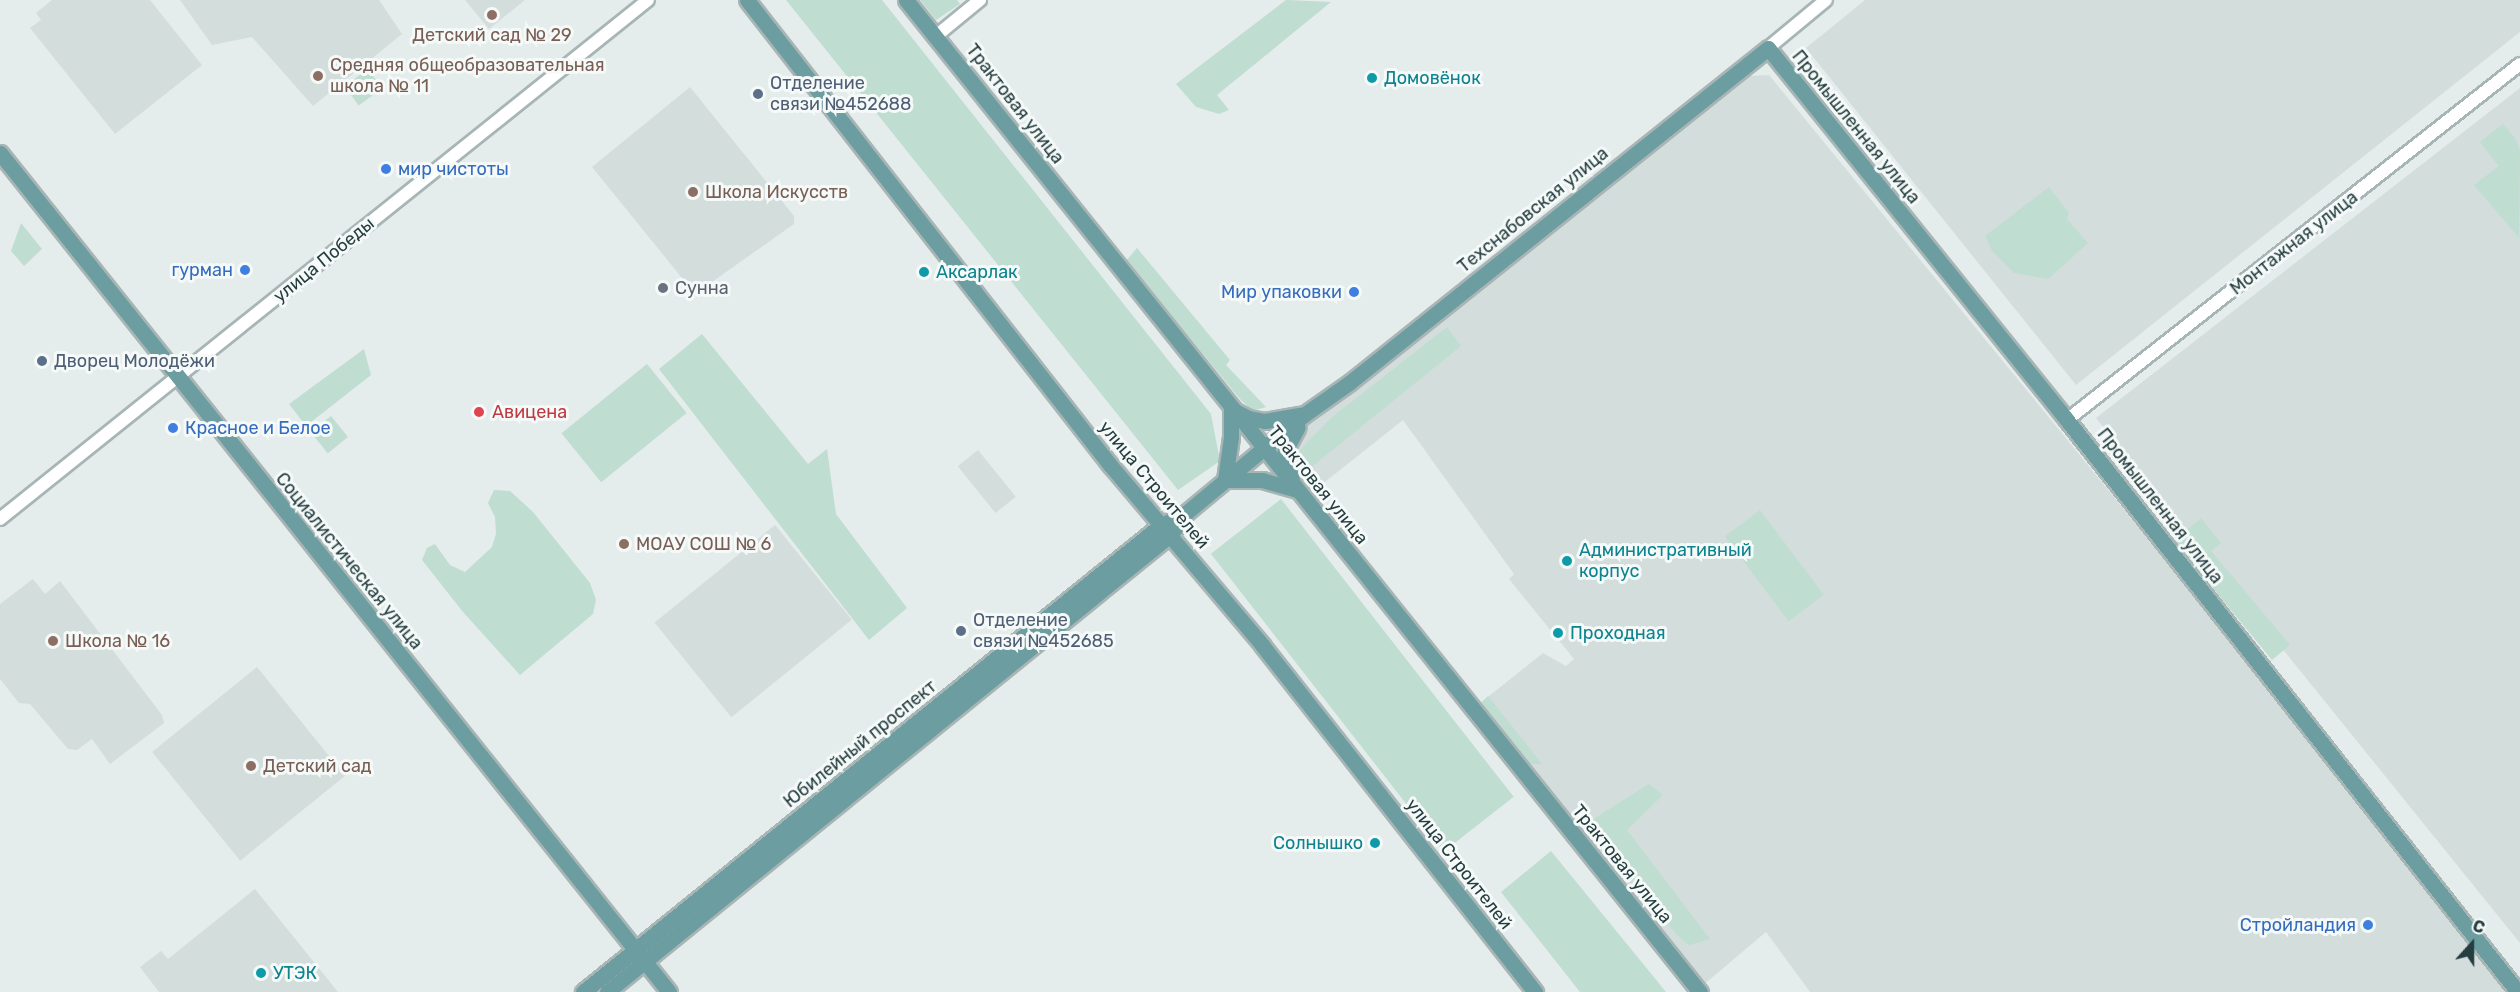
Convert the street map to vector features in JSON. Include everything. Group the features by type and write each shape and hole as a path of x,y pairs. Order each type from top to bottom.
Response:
{"main road":[{"name":"улица Строителей","path":"747,0 1165,530 1262,645 1535,992"},
{"name":"Трактовая улица","path":"906,0 1700,992"},
{"name":"Техснабовская улица","path":"640,956 1265,449 1305,414 1358,376 1768,48"},
{"name":"Промышленная улица","path":"1768,48 2067,420 2518,992"},
{"name":"Социалистическая улица","path":"0,153 669,992"},
{"path":"1296,490 1262,480 1225,480 1231,437 1231,408 1249,418 1265,421 1305,414"},
{"path":"1296,490 1286,463 1286,451 1305,414"},
{"path":"584,992 640,956"},
{"path":"607,992 640,956"}],"street":[{"name":"улица Победы","path":"0,519 648,0"},
{"path":"936,36 980,0"},
{"name":"Техснабовская улица","path":"1768,48 1826,0"},
{"name":"Монтажная улица","path":"2067,420 2520,64"}],"shaded area":[{"path":"52,0 150,0 202,65 115,134 30,28 41,20 36,13"},
{"name":"Средняя общеобразовательная школа № 11","path":"180,0 379,0 402,34 313,106 252,37 212,45"},
{"name":"Детский сад № 29","path":"465,0 525,0 489,29"},
{"path":"1865,0 2520,0 2520,32 2076,385 1806,48"},
{"path":"1769,75 2266,683 2511,992 1810,992 1766,932 1702,986 1479,704 1543,653 1566,666 1574,659 1509,579 1514,574 1403,420 1311,493 1294,473 1289,458 1304,427 1725,88 1750,76"},
{"name":"Школа Искусств","path":"690,87 794,216 794,224 695,294 592,167"},
{"path":"2520,88 2520,943 2096,418"},
{"path":"978,450 1016,497 996,513 958,466"},
{"path":"775,525 852,620 731,717 655,623"},
{"name":"Школа № 16","path":"33,579 45,594 60,581 162,715 164,723 110,764 92,739 77,750 68,749 30,704 19,703 0,679 0,604"},
{"name":"Детский сад","path":"257,667 345,776 240,861 152,752"},
{"path":"255,889 338,992 159,992 140,967 161,951 168,959"}],"green space":[{"path":"786,0 882,0 1211,414 1220,461 1178,490"},
{"path":"920,0 957,0 960,4 936,20"},
{"path":"1286,0 1331,2 1217,95 1229,110 1219,114 1196,107 1176,84"},
{"path":"368,69 382,88 359,105 345,86"},
{"path":"2503,124 2515,138 2520,150 2519,238 2474,185 2499,166 2480,142"},
{"path":"2049,187 2069,213 2067,219 2088,243 2048,279 2014,273 1992,251 1985,236"},
{"path":"21,223 42,249 24,266 11,251"},
{"path":"1137,248 1230,360 1226,365 1266,407 1252,411 1240,399 1126,261"},
{"path":"1447,327 1461,346 1304,473 1296,462 1301,449 1331,418"},
{"path":"702,334 808,464 827,449 836,514 907,608 869,640 659,369"},
{"path":"364,349 371,375 306,426 289,404"},
{"path":"647,364 687,413 601,482 562,433"},
{"path":"331,416 348,437 328,453 311,432"},
{"path":"494,490 510,491 533,512 590,583 596,600 593,614 520,675 463,612 422,560 427,548 435,544 450,565 465,572 492,547 496,534 495,517 488,503"},
{"path":"1281,499 1514,797 1444,852 1211,554"},
{"path":"1760,510 1824,595 1789,621 1725,536"},
{"path":"2201,518 2221,543 2211,551 2290,645 2272,660 2174,541"},
{"path":"1488,696 1542,764 1531,764 1481,703"},
{"path":"1649,784 1663,795 1627,830 1710,939 1689,945 1675,933 1587,823"},
{"path":"1551,851 1666,992 1580,992 1501,892"}],"place":[{"name":"Детский сад № 29","path":"492,15"},
{"name":"Средняя общеобразовательная школа № 11","path":"318,76"},
{"name":"Домовёнок","path":"1372,78"},
{"name":"Отделение связи №452688","path":"758,94"},
{"name":"мир чистоты","path":"386,169"},
{"name":"Школа Искусств","path":"693,192"},
{"name":"гурман","path":"245,270"},
{"name":"Аксарлак","path":"924,272"},
{"name":"Сунна","path":"663,288"},
{"name":"Мир упаковки","path":"1354,292"},
{"name":"Дворец Молодёжи","path":"42,361"},
{"name":"Авицена","path":"479,412"},
{"name":"Красное и Белое","path":"173,428"},
{"name":"МОАУ СОШ № 6","path":"624,544"},
{"name":"Административный корпус","path":"1567,561"},
{"name":"Отделение связи №452685","path":"961,631"},
{"name":"Проходная","path":"1558,633"},
{"name":"Школа № 16","path":"53,641"},
{"name":"Детский сад","path":"251,766"},
{"name":"Солнышко","path":"1375,843"},
{"name":"Стройландия","path":"2368,925"},
{"name":"УТЭК","path":"261,973"}]}
